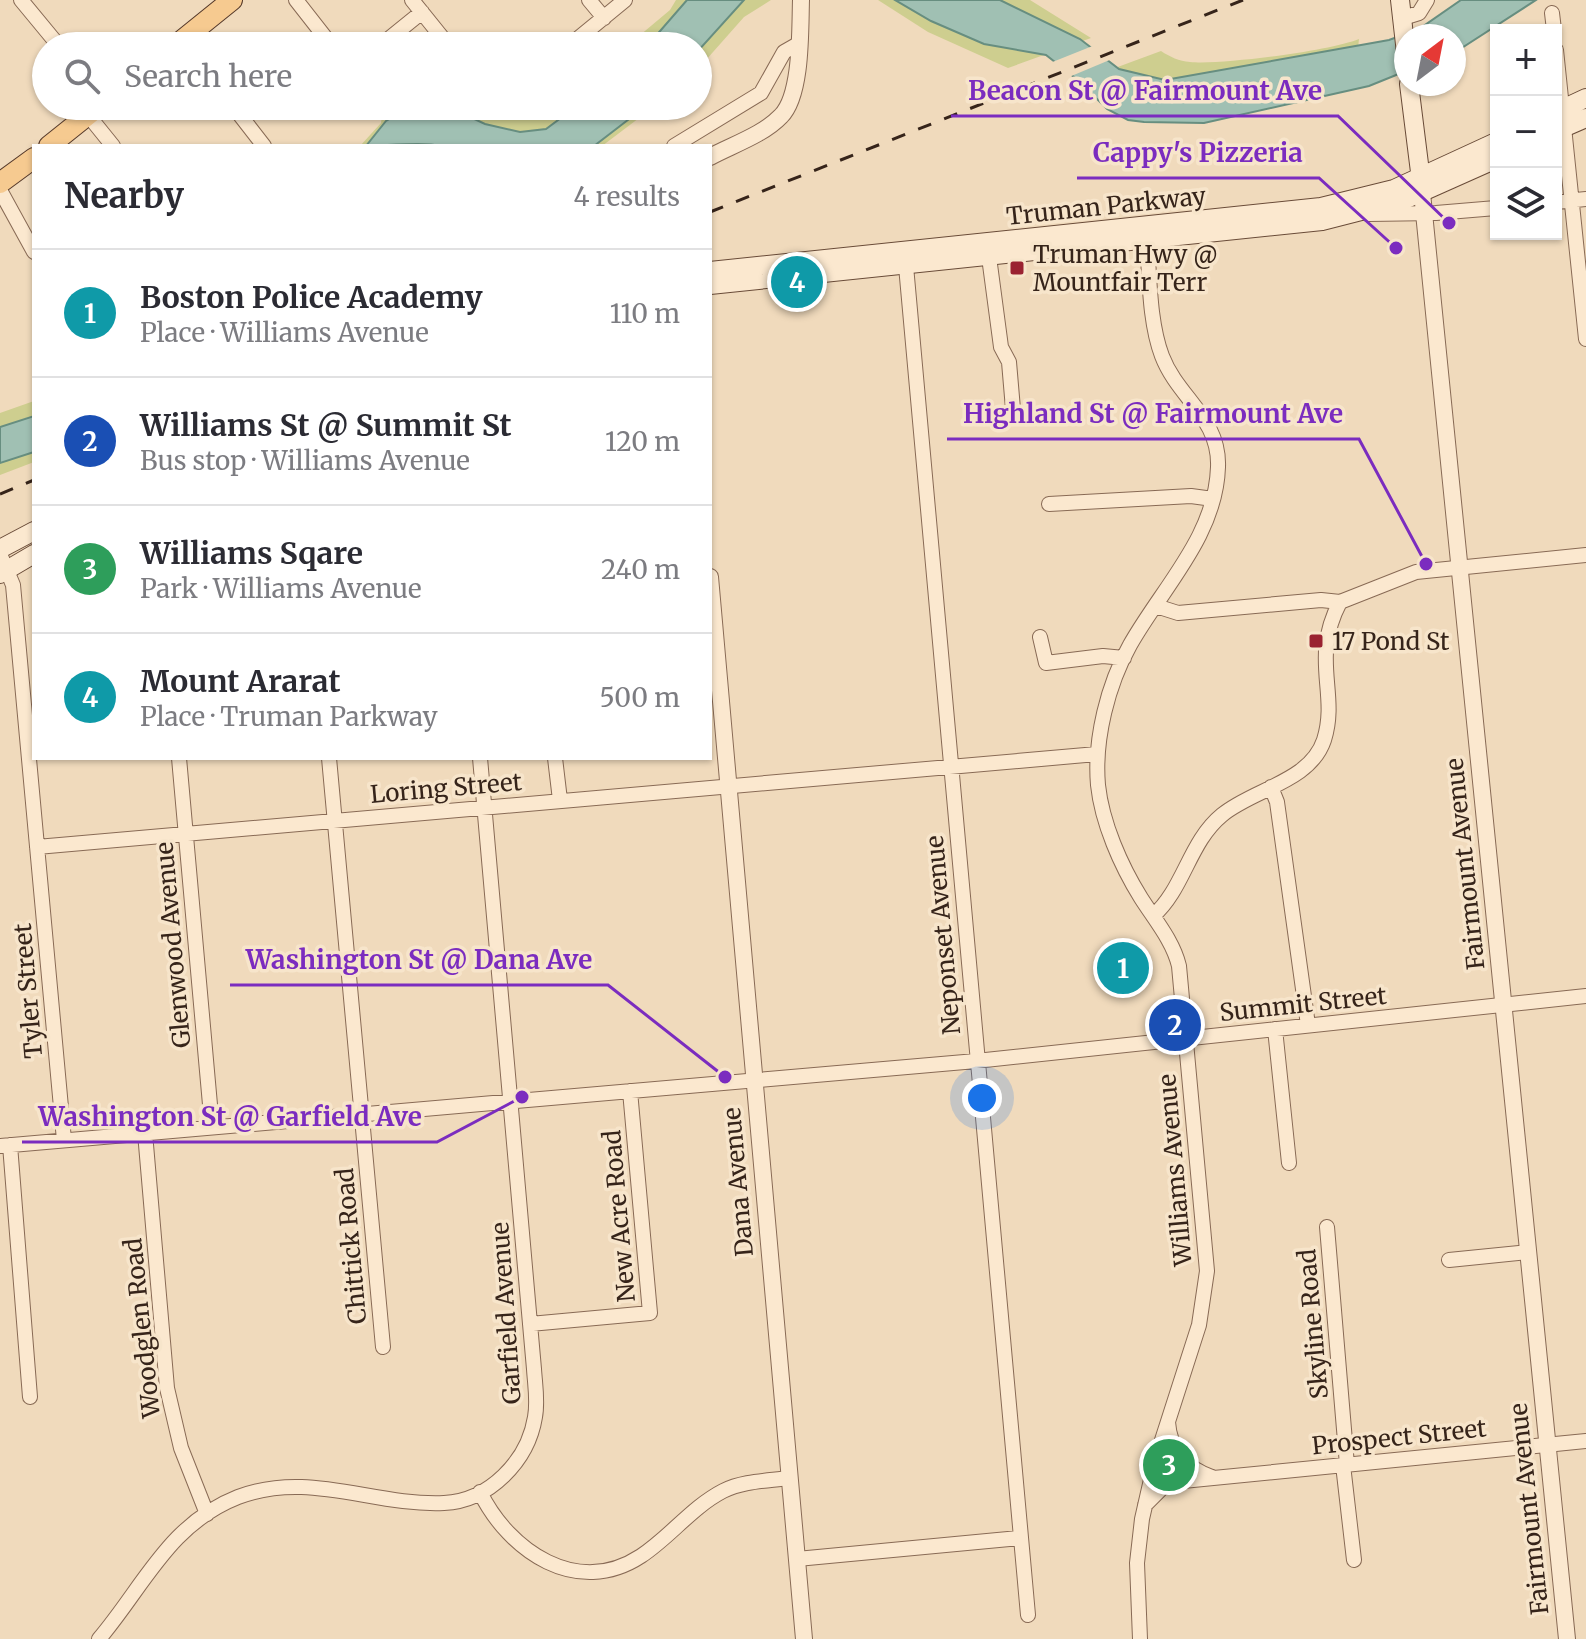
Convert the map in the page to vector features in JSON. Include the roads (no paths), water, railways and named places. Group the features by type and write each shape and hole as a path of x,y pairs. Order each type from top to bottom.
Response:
{"main road":[{"path":"194,32 232,0"},
{"name":"Fairmount Avenue","path":"1411,96 1422,186"},
{"path":"1562,118 1586,98"},
{"path":"1562,120 1586,118"},
{"path":"52,144 82,120"},
{"name":"Truman Parkway","path":"712,271 905,258 989,257 1321,207 1422,186 1490,146"},
{"path":"0,183 32,159"},
{"name":"Truman Parkway","path":"712,285 905,258 1146,233 1303,224 1360,214 1422,186 1490,161"},
{"path":"2,562 32,533"},
{"path":"2,562 32,554"}],"street":[{"path":"21,0 47,32"},
{"path":"296,0 321,32"},
{"path":"589,0 604,18"},
{"path":"586,32 625,0"},
{"path":"712,156 767,127 786,110 793,93 801,0"},
{"path":"1402,15 1419,13 1427,0"},
{"path":"393,32 417,6 438,32"},
{"path":"1552,13 1553,24"},
{"path":"677,144 761,93 784,52 798,44"},
{"path":"99,120 112,144"},
{"path":"244,120 262,144"},
{"path":"1562,128 1579,199 1586,339"},
{"name":"Fairmount Avenue","path":"1422,186 1567,1639"},
{"path":"0,190 32,248"},
{"path":"1360,214 1424,214 1490,208"},
{"name":"Williams Avenue","path":"1140,1639 1137,1563 1144,1506 1168,1418 1199,1325 1207,1271 1177,958 1134,886 1109,828 1100,795 1097,754 1105,713 1124,658 1196,542 1213,499 1218,475 1217,448 1208,421 1171,374 1159,347 1146,233"},
{"path":"989,257 1001,347 1009,362 1013,409"},
{"name":"Neponset Avenue","path":"905,258 1028,1615"},
{"path":"1049,504 1191,496 1213,499"},
{"path":"1156,606 1178,613 1321,600 1340,602 1408,575 1586,555"},
{"name":"Tyler Street","path":"2,562 13,585 64,1140"},
{"name":"Dana Avenue","path":"712,600 804,1639"},
{"path":"1153,916 1165,904 1194,849 1216,820 1308,765 1324,741 1327,719 1324,644 1340,602"},
{"path":"1040,637 1046,663 1103,656 1124,658"},
{"name":"Loring Street","path":"37,847 1097,754"},
{"name":"Glenwood Avenue","path":"179,760 212,1127"},
{"name":"Chittick Road","path":"329,760 383,1347"},
{"name":"Garfield Avenue","path":"99,1639 168,1545 207,1514 245,1495 297,1485 437,1503 455,1501 480,1492 516,1462 533,1427 536,1398 480,760"},
{"path":"555,760 560,800"},
{"path":"1271,787 1277,802 1308,1025"},
{"name":"Summit Street","path":"5,1145 976,1061 1586,996"},
{"path":"1275,1029 1289,1163"},
{"name":"New Acre Road","path":"530,1324 650,1313 630,1091"},
{"name":"Woodglen Road","path":"145,1133 167,1388 178,1437 207,1514"},
{"path":"5,1145 30,1397"},
{"name":"Skyline Road","path":"1327,1227 1354,1560"},
{"path":"1449,1260 1528,1252"},
{"path":"1168,1418 1171,1440 1178,1454 1195,1469 1216,1478"},
{"name":"Prospect Street","path":"1144,1506 1156,1491 1168,1485 1586,1441"},
{"path":"480,1492 503,1530 524,1551 559,1567 597,1570 624,1565 640,1557 723,1491 750,1483 789,1478"},
{"path":"797,1559 1019,1538"}],"railway":[{"path":"712,211 1243,0"},
{"path":"0,494 32,481"}],"place":[{"name":"Beacon St @ Fairmount Ave","path":"1449,223"},
{"name":"Cappy's Pizzeria","path":"1396,248"},
{"name":"Truman Hwy @ Mountfair Terr","path":"1017,268"},
{"name":"Mount Ararat","path":"797,282"},
{"name":"Highland St @ Fairmount Ave","path":"1426,564"},
{"name":"17 Pond St","path":"1316,641"},
{"name":"Boston Police Academy","path":"1123,968"},
{"name":"Williams St @ Summit St","path":"1175,1025"},
{"name":"Washington St @ Dana Ave","path":"725,1077"},
{"name":"Washington St @ Garfield Ave","path":"522,1097"},
{"name":"Williams Sqare","path":"1169,1465"}]}
